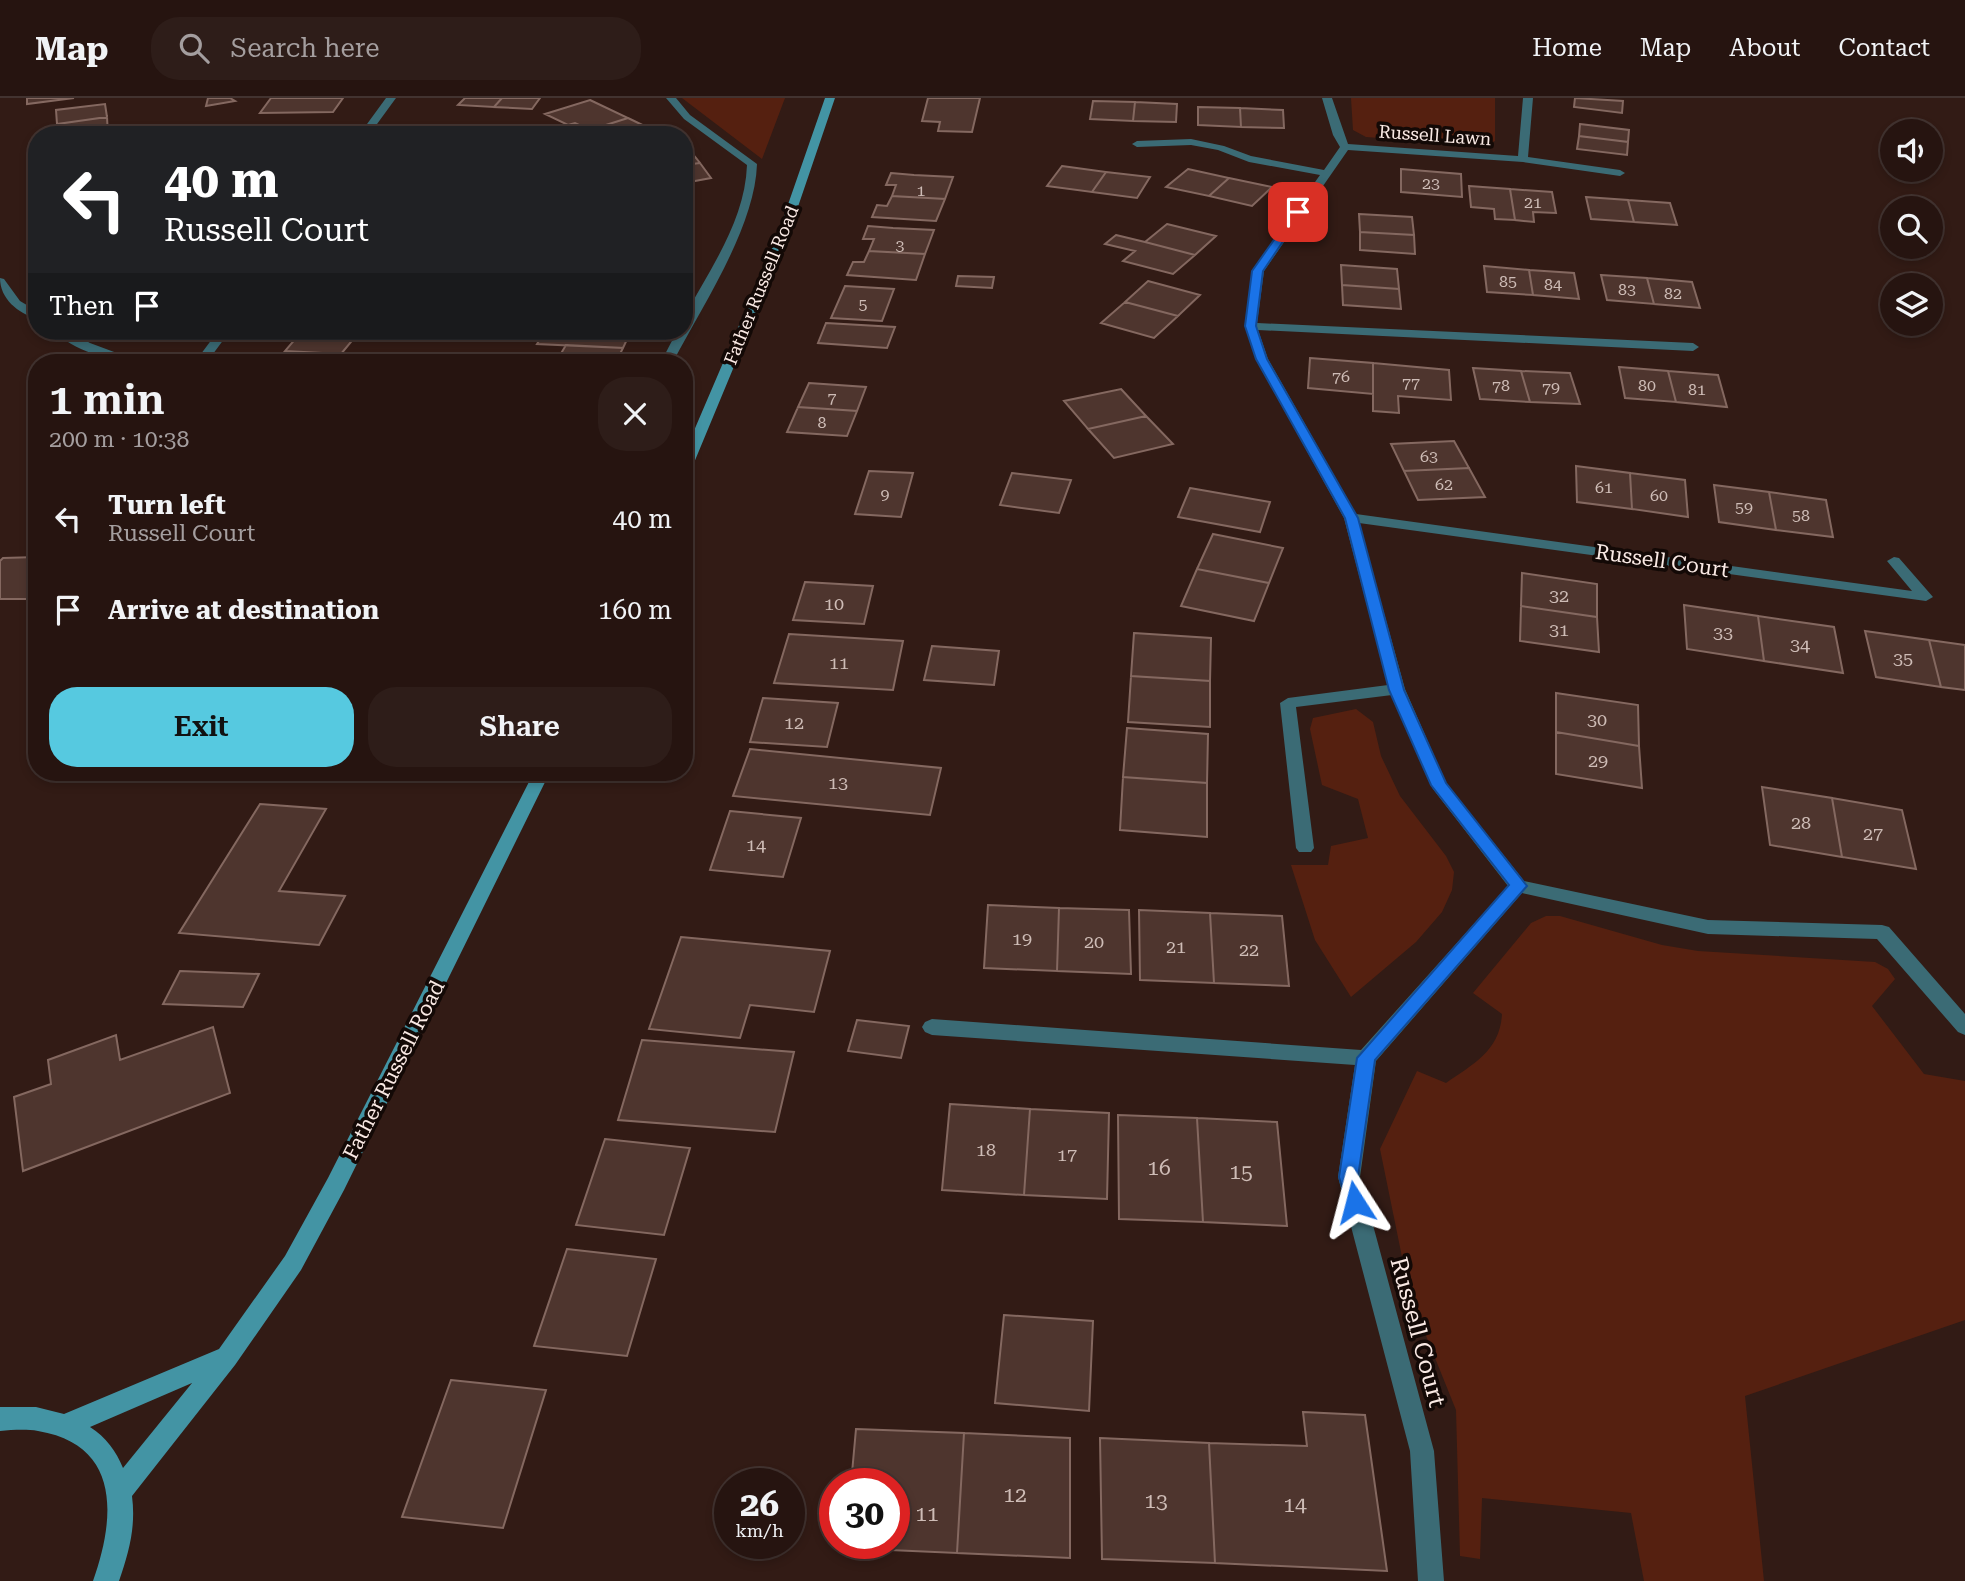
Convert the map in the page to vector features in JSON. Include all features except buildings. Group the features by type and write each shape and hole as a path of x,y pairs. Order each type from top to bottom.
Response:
{"street":[{"path":"371,126 391,98"},
{"path":"671,98 687,117 751,164 753,179 743,214 693,312"},
{"name":"Father Russell Road","path":"693,449 766,275 816,146 830,98"},
{"path":"1327,98 1338,135 1345,147 1258,271 1251,326 1262,359 1351,518 1397,690 1439,785 1518,886 1708,927 1882,932 1965,1027"},
{"path":"1522,159 1528,98"},
{"path":"1137,144 1191,142 1221,148 1248,159 1326,173"},
{"name":"Russell Lawn","path":"1345,147 1522,159 1620,173"},
{"path":"0,281 16,303 28,310"},
{"path":"1251,326 1693,347"},
{"path":"76,340 110,354"},
{"name":"Russell Court","path":"1351,518 1926,597 1894,561"},
{"path":"1305,848 1287,703 1397,690"},
{"name":"Father Russell Road","path":"120,1492 227,1357 293,1263 330,1196 538,781"},
{"path":"932,1027 1366,1058 1518,886"},
{"name":"Russell Court","path":"1366,1058 1349,1177 1422,1451 1431,1581"},
{"path":"66,1425 227,1357"},
{"path":"0,1419 42,1419 66,1425 92,1441 111,1463 120,1492 122,1525 114,1563 106,1581"}],"shaded area":[{"path":"682,98 785,98 762,159"},
{"path":"1351,98 1495,98 1495,141 1484,146 1366,137 1353,130"},
{"path":"1356,709 1373,722 1381,756 1400,796 1446,856 1454,872 1452,890 1442,912 1416,942 1351,997 1315,940 1291,865 1328,865 1331,846 1368,838 1358,799 1322,785 1310,729 1313,718"},
{"path":"1546,916 1560,916 1662,945 1698,951 1875,962 1888,969 1895,979 1872,1006 1924,1074 1965,1081 1965,1320 1745,1396 1764,1581 1644,1581 1631,1513 1482,1498 1480,1559 1460,1556 1456,1410 1410,1296 1380,1149 1417,1071 1446,1083 1475,1063 1491,1047 1500,1027 1502,1014 1473,993 1531,923"}],"route":[{"path":"1298,212 1258,271 1251,326 1262,359 1351,518 1397,690 1439,785 1518,886 1366,1058 1349,1177 1355,1202"}]}
